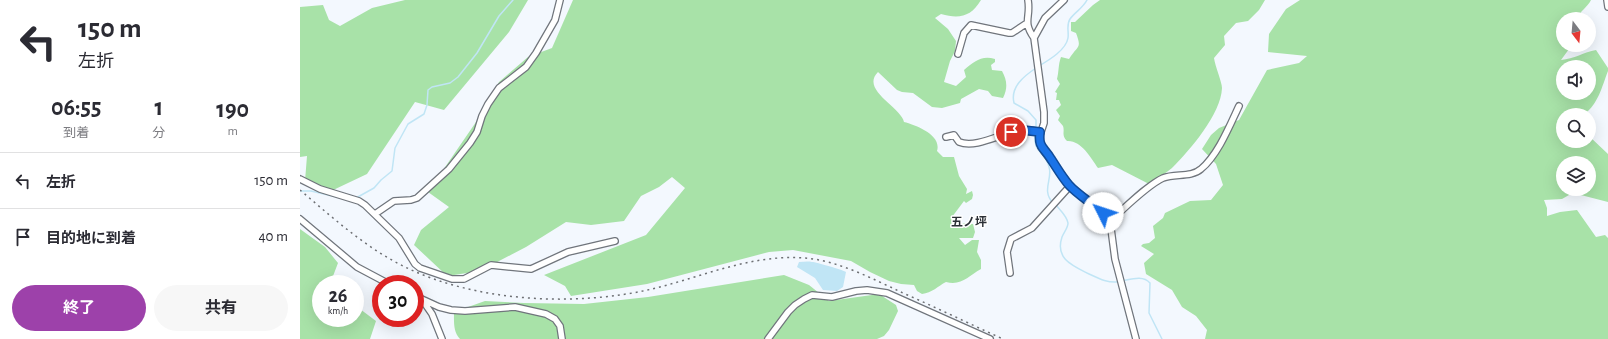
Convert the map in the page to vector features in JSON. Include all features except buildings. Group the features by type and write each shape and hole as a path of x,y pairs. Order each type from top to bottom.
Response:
{"street":[{"path":"375,214 394,201 411,200 417,198 449,168 477,132 482,116 499,88 526,67 536,53 555,20 560,0"},
{"path":"1028,0 1029,6 1027,23 1034,38 1044,112 1044,123 1039,138 1041,147 1050,157 1057,170 1070,186 1098,208 1110,220 1115,259 1136,339"},
{"path":"1034,38 1045,18 1064,0"},
{"path":"1606,0 1608,7"},
{"path":"958,54 964,33 971,25 1012,33 1027,23"},
{"path":"1110,220 1159,180 1171,175 1194,173 1202,168 1216,150 1239,106"},
{"path":"946,137 954,135 959,142 970,144 1022,130 1040,132"},
{"path":"300,179 320,189 359,200 400,238 415,264 420,268 452,279 469,278 491,265 531,269 568,252 615,241"},
{"path":"1010,273 1007,252 1010,239 1032,228 1070,186"},
{"path":"300,219 357,266 373,275"},
{"path":"768,339 788,312 804,298 812,295 832,297 867,290 887,293 990,339"},
{"path":"424,300 439,307 465,311 515,307 546,314 555,319 560,326 562,339"},
{"path":"424,302 432,314 442,339"}],"green space":[{"path":"405,0 528,0 509,32 444,110 415,102 367,174 329,192 305,181 307,156 300,157 300,7 323,5 329,20 340,26 372,8"},
{"path":"573,0 981,0 973,10 964,15 947,16 941,14 935,18 948,29 956,41 955,51 950,61 944,82 956,86 966,77 964,70 975,62 986,58 995,59 995,62 991,65 992,70 1002,71 1006,81 1006,91 1003,98 992,96 988,91 979,89 961,99 960,103 942,108 932,107 913,93 897,90 878,72 874,79 874,85 883,98 901,116 904,122 921,128 932,136 938,145 937,151 943,157 954,157 959,176 967,189 966,194 972,191 973,195 972,199 966,203 964,201 952,217 953,223 957,228 956,226 965,223 973,224 975,232 973,238 959,238 965,245 972,240 979,240 977,252 981,260 981,269 965,280 956,283 946,282 932,291 922,294 917,291 914,285 889,281 851,261 793,250 769,252 647,284 571,296 565,286 544,275 646,235 685,188 672,177 659,187 641,196 624,221 591,225 566,222 526,247 480,271 446,275 414,245 421,230 449,207 428,192 476,122 499,82 528,57 552,48"},
{"path":"1100,0 1265,0 1259,10 1248,21 1236,23 1224,36 1225,45 1214,58 1222,88 1216,109 1210,120 1195,142 1172,168 1149,184 1112,165 1098,168 1081,146 1065,139 1064,128 1058,120 1060,116 1056,110 1061,105 1059,100 1056,100 1057,93 1055,92 1060,84 1057,79 1060,60 1061,57 1069,59 1079,45 1076,33 1071,31 1071,22 1075,22"},
{"path":"1300,0 1591,0 1582,12 1556,12 1556,52 1567,52 1561,60 1556,60 1556,100 1596,100 1591,108 1556,108 1556,148 1596,148 1596,143 1608,154 1608,202 1585,196 1596,196 1596,156 1556,156 1556,196 1567,196 1562,199 1544,200 1547,208 1547,216 1560,212 1577,210 1596,237 1605,235 1608,238 1608,339 1205,339 1207,330 1196,316 1182,307 1172,290 1146,274 1144,263 1154,254 1141,246 1149,243 1155,238 1153,226 1163,218 1165,213 1190,201 1211,200 1223,185 1216,164 1202,149 1211,135 1219,128 1239,120 1267,70 1299,63 1307,56 1268,52 1269,34 1286,9"},
{"path":"1596,50 1608,68 1596,100 1596,60 1561,60 1587,52 1596,52"},
{"path":"300,229 325,247 338,263 333,275 312,275 312,327 364,327 364,312 372,318 372,327 374,327 370,339 300,339"},
{"path":"784,275 809,285 829,301 879,294 896,305 898,311 889,330 884,336 877,339 460,339 454,326 454,312 485,301 584,304 648,297"}],"water":[{"path":"799,262 814,262 846,272 843,287 837,291 823,290 815,278 797,267"}],"waterway":[{"path":"356,198 374,188 392,171 395,148 408,124 424,114 427,105 428,90 432,87 450,83 458,77 477,53 499,16 513,0"},
{"path":"1039,66 1061,51 1064,47 1068,38 1069,21 1087,0"},
{"path":"1036,68 1019,82 1013,97 1014,103 1028,111 1036,120 1036,129"},
{"path":"1035,133 1037,149 1045,158 1049,167 1050,176 1048,194 1053,203"},
{"path":"300,191 311,191 341,198"},
{"path":"1056,205 1065,216 1068,223 1060,244 1063,256 1066,260 1075,267 1098,278 1110,282 1118,282"},
{"path":"1122,281 1141,278 1150,283 1149,313 1162,339"}],"railway":[{"path":"300,190 362,241 403,266 431,278 461,287 493,294 526,298 558,299 622,295 652,289 765,259 804,258 829,262 855,271 1003,339"}],"district":[{"name":"五ノ坪","path":"969,222"}],"route":[{"path":"1011,132 1032,130 1040,132 1039,138 1041,147 1050,157 1061,175 1075,191 1086,198 1103,213"}]}
